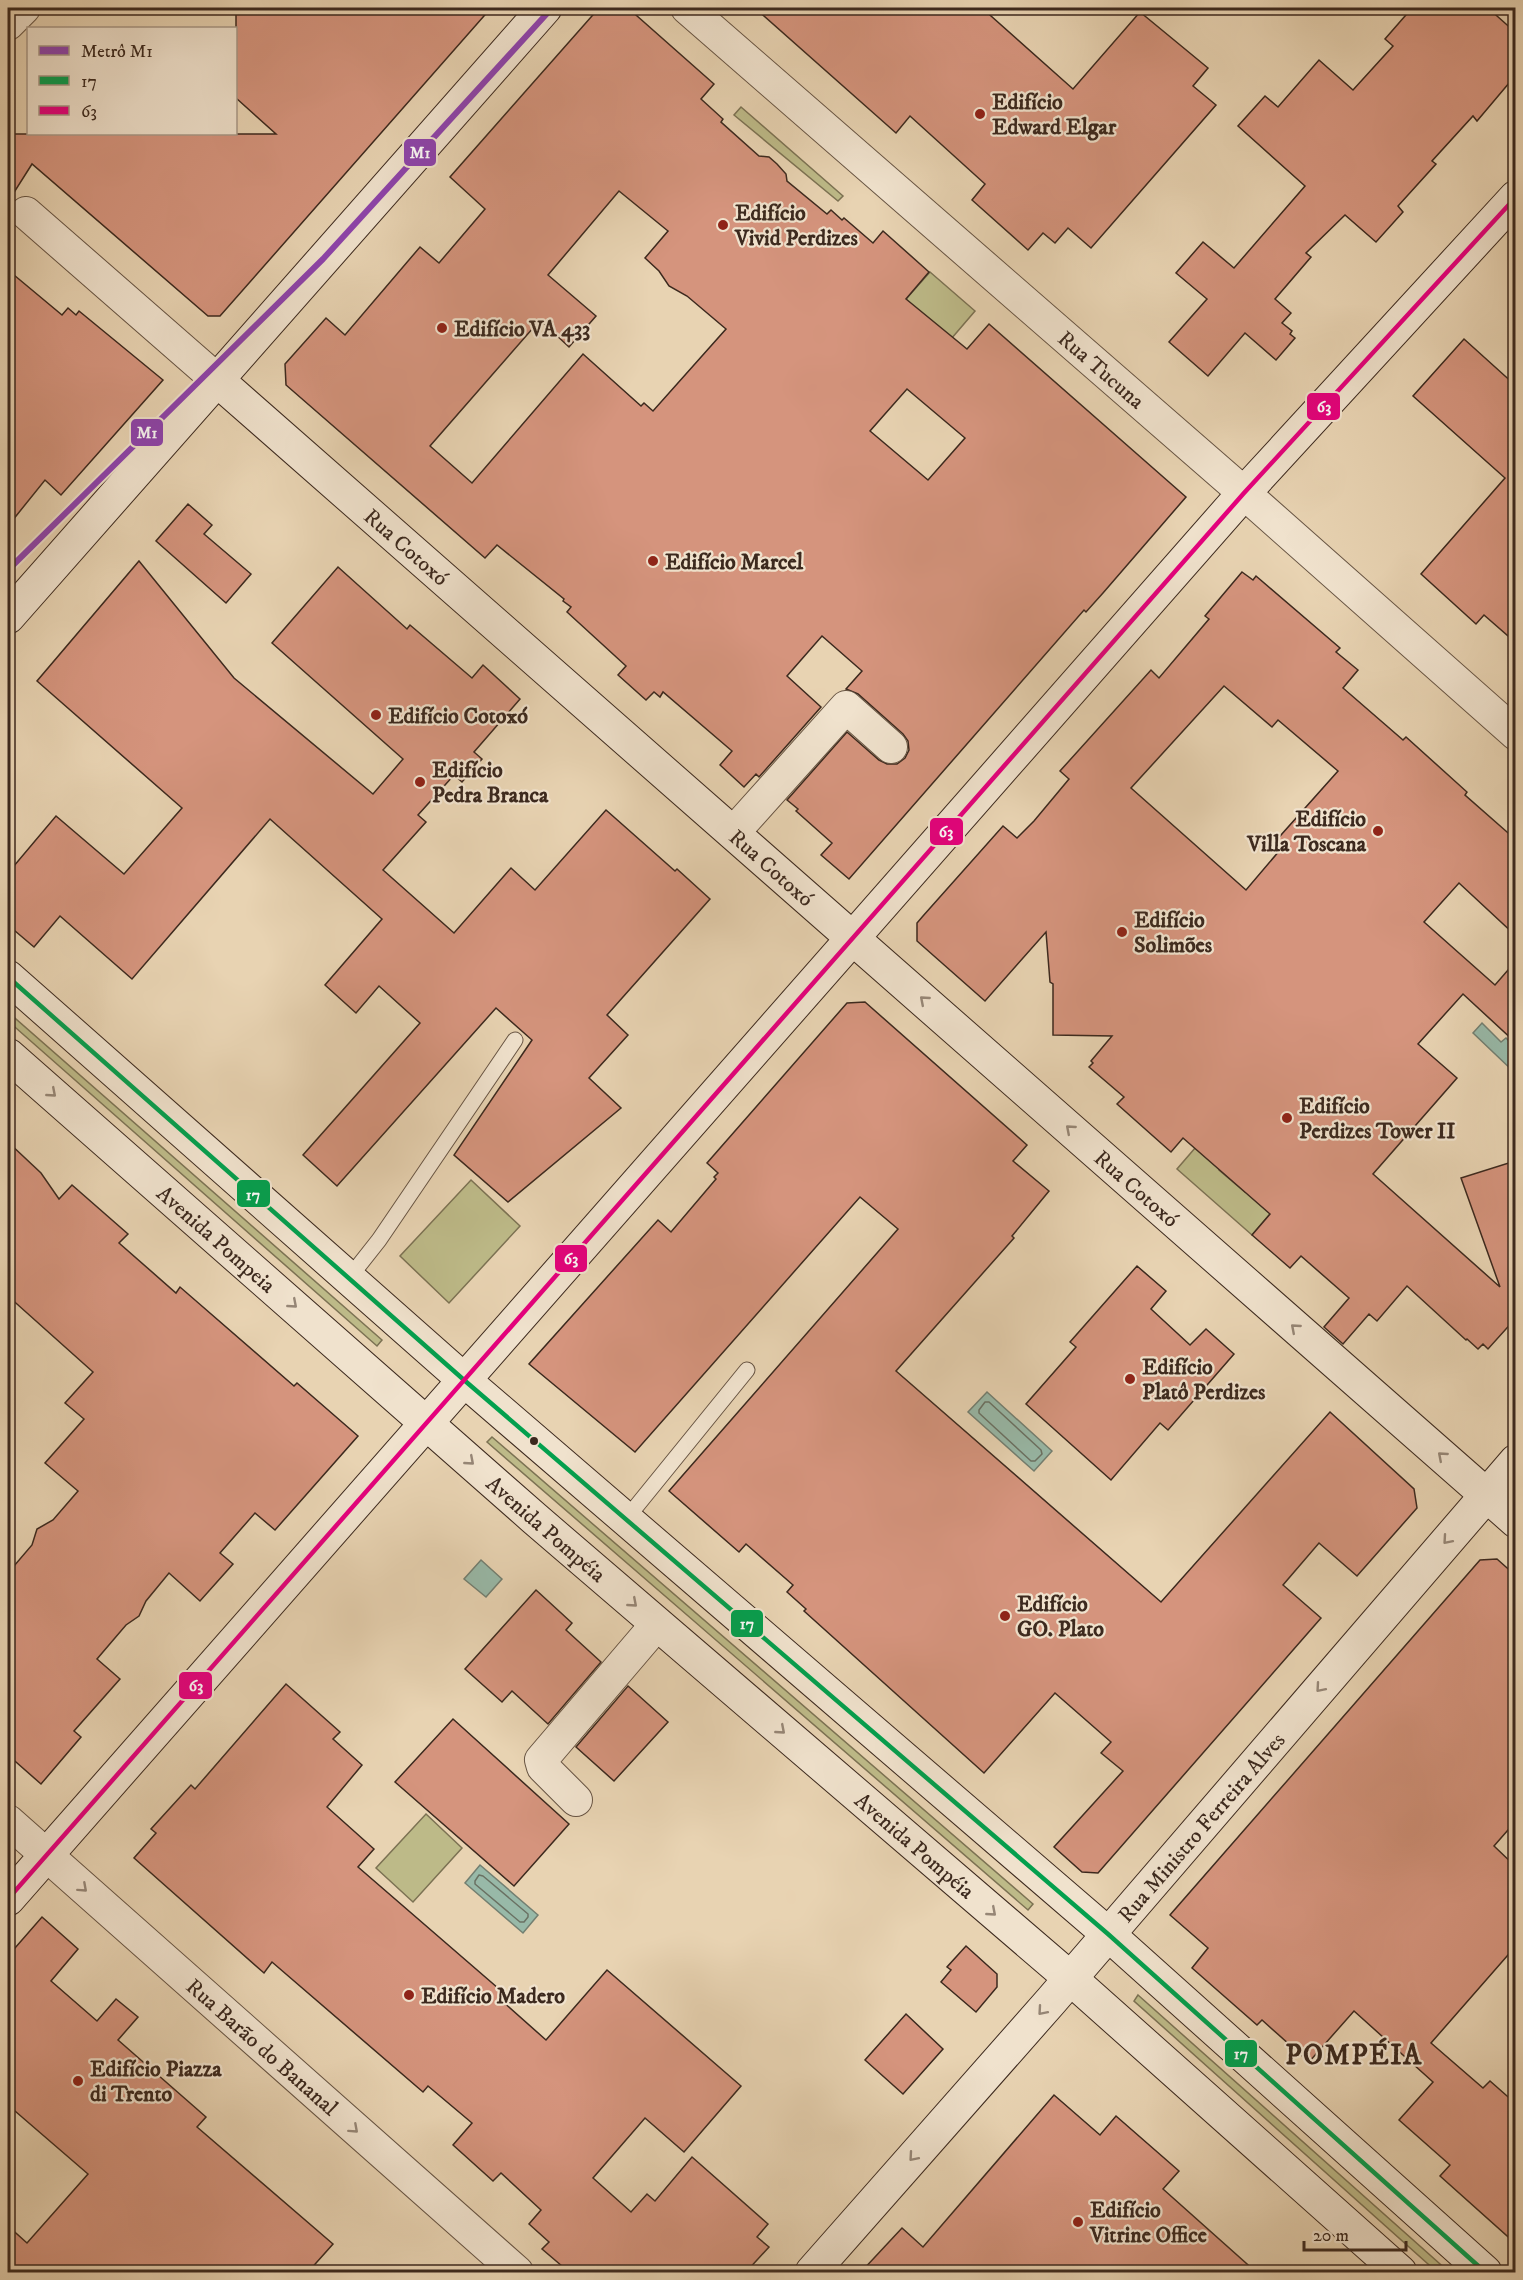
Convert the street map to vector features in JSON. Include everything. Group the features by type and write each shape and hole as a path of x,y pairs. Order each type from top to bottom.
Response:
{"street":[{"path":"8,24 24,8"},
{"path":"8,617 545,8"},
{"name":"Rua Tucuna","path":"687,8 1244,493 1515,734"},
{"path":"8,1899 1244,493 1515,197"},
{"name":"Rua Cotoxó","path":"27,213 1515,1521"},
{"path":"733,833 846,706 891,747"},
{"path":"8,977 464,1380 1108,1934 1485,2272"},
{"name":"Avenida Pompeia","path":"8,1054 427,1422"},
{"name":"Avenida Pompéia","path":"427,1422 657,1624 1070,1978 1400,2272"},
{"name":"Rua Ministro Ferreira Alves","path":"812,2272 1070,1978 1515,1461"},
{"path":"576,1800 543,1767 541,1760 657,1624"},
{"name":"Rua Barão do Bananal","path":"8,1821 517,2272"}],"lane":[{"path":"349,1278 379,1240 515,1040"},
{"path":"626,1519 747,1370"}],"shaded area":[{"path":"741,107 843,196 838,201 734,115"},
{"path":"930,272 975,311 945,346 906,299"},
{"path":"8,1012 382,1340 377,1346 8,1021"},
{"path":"1208,1133 1219,1170 1245,1192 1283,1199 1252,1235 1177,1169"},
{"path":"471,1180 520,1226 449,1303 400,1256"},
{"path":"492,1437 1033,1904 1028,1910 487,1442"},
{"path":"426,1814 462,1848 413,1902 376,1868"},
{"path":"1138,1995 1449,2272 1437,2272 1134,2001"}],"water":[{"path":"1482,1023 1501,1042 1506,1038 1515,1047 1515,1073 1473,1033"},
{"path":"987,1392 1052,1451 1034,1471 968,1412"},
{"path":"481,1560 502,1579 486,1597 464,1579"},
{"path":"480,1865 538,1915 523,1933 465,1883"}],"building":[{"path":"236,8 491,8 220,316 208,316 32,164 8,202 8,134 276,134 237,99"},
{"path":"599,8 628,8 714,84 701,99 723,119 721,122 759,156 769,157 777,164 786,174 787,181 827,214 831,210 842,220 844,218 873,243 883,231 929,272 906,299 967,349 989,324 1186,497 849,879 821,855 832,843 787,800 847,732 879,760 887,764 897,764 905,758 909,750 908,741 903,734 858,694 846,689 862,671 822,636 787,676 821,707 759,777 756,774 744,787 720,765 732,751 663,692 660,697 654,692 646,700 618,675 626,666 567,612 571,607 563,601 564,599 497,545 485,558 286,385 285,364 326,318 345,335 420,247 439,263 485,209 450,177","holes":["619,191 668,231 645,258 659,271 669,286 687,296 726,329 653,411 644,403 641,406 583,354 472,483 430,446 540,320 569,347 596,316 548,275","907,389 965,438 928,480 870,431"]},
{"path":"755,8 982,8 1073,89 1140,12 1208,68 1193,86 1216,105 1091,248 1068,228 1055,243 1043,233 1028,250 972,200 985,184 910,116 896,133"},
{"path":"1412,8 1488,8 1515,32 1515,76 1477,121 1473,116 1432,161 1436,164 1398,206 1403,212 1376,242 1345,215 1306,253 1311,257 1275,299 1291,313 1282,323 1292,331 1290,334 1295,338 1276,360 1245,333 1208,376 1169,342 1207,299 1176,273 1203,242 1234,268 1305,186 1238,126 1265,96 1278,107 1319,60 1353,90 1393,46 1385,39"},
{"path":"8,270 62,315 68,308 76,315 79,311 163,380 61,495 45,480 8,526"},
{"path":"1464,339 1515,385 1515,642 1484,615 1476,624 1421,574 1505,478 1413,396"},
{"path":"188,504 212,525 204,534 251,574 226,603 156,541"},
{"path":"139,561 234,678 373,794 403,759 272,643 338,567 407,629 410,625 472,678 483,665 520,699 474,752 482,759 462,782 454,775 418,815 426,822 383,870 454,933 511,868 535,890 606,810 710,899 607,1015 628,1035 589,1078 621,1108 508,1202 454,1155 532,1040 496,1008 337,1186 303,1155 420,1023 379,986 356,1013 325,985 382,919 270,819 132,979 60,916 34,947 8,925 8,873 56,816 124,874 182,808 37,681"},
{"path":"1242,572 1253,580 1256,576 1340,648 1336,652 1358,670 1343,688 1403,740 1406,737 1467,792 1465,795 1515,839 1515,935 1459,883 1424,922 1495,985 1515,962 1515,1042 1463,994 1418,1044 1457,1078 1373,1174 1500,1287 1461,1178 1515,1161 1515,1319 1488,1349 1483,1344 1478,1349 1466,1340 1407,1286 1377,1321 1369,1314 1343,1344 1324,1327 1349,1298 1301,1256 1290,1268 1252,1235 1270,1214 1183,1138 1171,1152 1117,1104 1124,1097 1089,1067 1093,1063 1091,1061 1112,1036 1053,1035 1053,984 1050,982 1046,932 985,1001 917,941 917,923 923,916 1003,826 1017,838 1034,821 1069,779 1060,771 1151,670 1159,678 1209,619 1205,616","holes":["1224,686 1272,727 1278,720 1338,771 1273,844 1280,850 1246,890 1131,788"]},
{"path":"865,1002 1027,1145 1013,1161 1049,1191 1012,1236 1014,1238 896,1371 1161,1602 1330,1412 1414,1489 1417,1508 1357,1576 1319,1543 1283,1585 1321,1618 1098,1873 1082,1872 1054,1847 1123,1771 1101,1753 1111,1742 1055,1693 984,1773 804,1611 806,1609 787,1592 793,1585 746,1544 739,1552 669,1491 898,1229 860,1197 635,1452 529,1364 658,1220 671,1232 716,1179 714,1177 718,1173 707,1163 847,1003"},
{"path":"8,1142 41,1173 59,1199 72,1185 128,1234 119,1243 176,1293 180,1287 294,1386 297,1383 358,1436 275,1530 255,1513 220,1553 233,1564 200,1601 169,1573 146,1601 139,1616 126,1625 97,1659 120,1679 74,1731 81,1737 41,1784 8,1755 8,1573 32,1545 37,1529 53,1520 78,1491 45,1463 84,1419 65,1403 93,1372 8,1296"},
{"name":"Edifício Platô Perdizes","path":"1137,1266 1166,1291 1151,1309 1190,1345 1206,1329 1234,1354 1168,1430 1160,1423 1111,1480 1026,1404 1076,1347 1070,1342"},
{"path":"1497,1559 1515,1575 1515,1822 1494,1846 1515,1866 1515,1947 1431,2043 1483,2088 1490,2081 1515,2103 1515,2243 1440,2176 1450,2165 1399,2120 1433,2082 1354,2011 1309,2062 1262,2020 1257,2025 1192,1968 1208,1948 1170,1915 1480,1560"},
{"path":"536,1590 572,1623 566,1630 601,1662 548,1724 512,1691 502,1702 465,1669"},
{"path":"286,1684 340,1732 333,1739 362,1765 327,1807 374,1849 358,1867 506,1995 501,2000 546,2040 607,1970 741,2086 684,2152 645,2118 593,2178 631,2212 647,2194 655,2201 692,2157 768,2224 757,2237 769,2247 746,2272 569,2272 542,2249 549,2242 529,2224 541,2210 501,2173 493,2181 453,2145 472,2123 428,2086 423,2092 272,1962 264,1973 134,1858 156,1833 151,1829 191,1785 195,1789"},
{"path":"628,1686 668,1722 614,1781 576,1747"},
{"path":"453,1719 569,1824 514,1886 395,1782"},
{"path":"42,1917 78,1949 51,1981 97,2021 116,1999 138,2017 118,2040 206,2117 197,2127 333,2244 308,2272 8,2272 8,2226 27,2243 88,2174 8,2105 8,1956"},
{"path":"966,1946 997,1974 997,1987 976,2012 941,1982 951,1970 947,1967"},
{"path":"906,2014 943,2049 903,2094 865,2060"},
{"path":"1054,2095 1100,2135 1116,2116 1179,2171 1163,2189 1256,2272 861,2272 902,2228 923,2247"}],"metro line":[{"name":"M1","path":"8,570 323,259 552,8"}],"transit line":[{"name":"63","path":"8,1899 1244,493 1516,197"},
{"name":"17","path":"8,977 464,1380 1108,1934 1485,2272"}],"place":[{"name":"Edifício Edward Elgar","path":"980,114"},
{"name":"Edifício Vivid Perdizes","path":"723,225"},
{"name":"Edifício VA 433","path":"442,328"},
{"name":"Edifício Marcel","path":"653,561"},
{"name":"Edifício Cotoxó","path":"376,715"},
{"name":"Edifício Pedra Branca","path":"420,782"},
{"name":"Edifício Villa Toscana","path":"1378,831"},
{"name":"Edifício Solimões","path":"1122,932"},
{"name":"Edifício Perdizes Tower II","path":"1287,1118"},
{"name":"Edifício Platô Perdizes","path":"1130,1379"},
{"name":"Edifício GO. Plato","path":"1005,1616"},
{"name":"Edifício Madero","path":"409,1995"},
{"name":"Edifício Piazza di Trento","path":"78,2081"},
{"name":"Edifício Vitrine Office","path":"1078,2222"}],"district":[{"name":"POMPÉIA","path":"1354,2054"}]}
